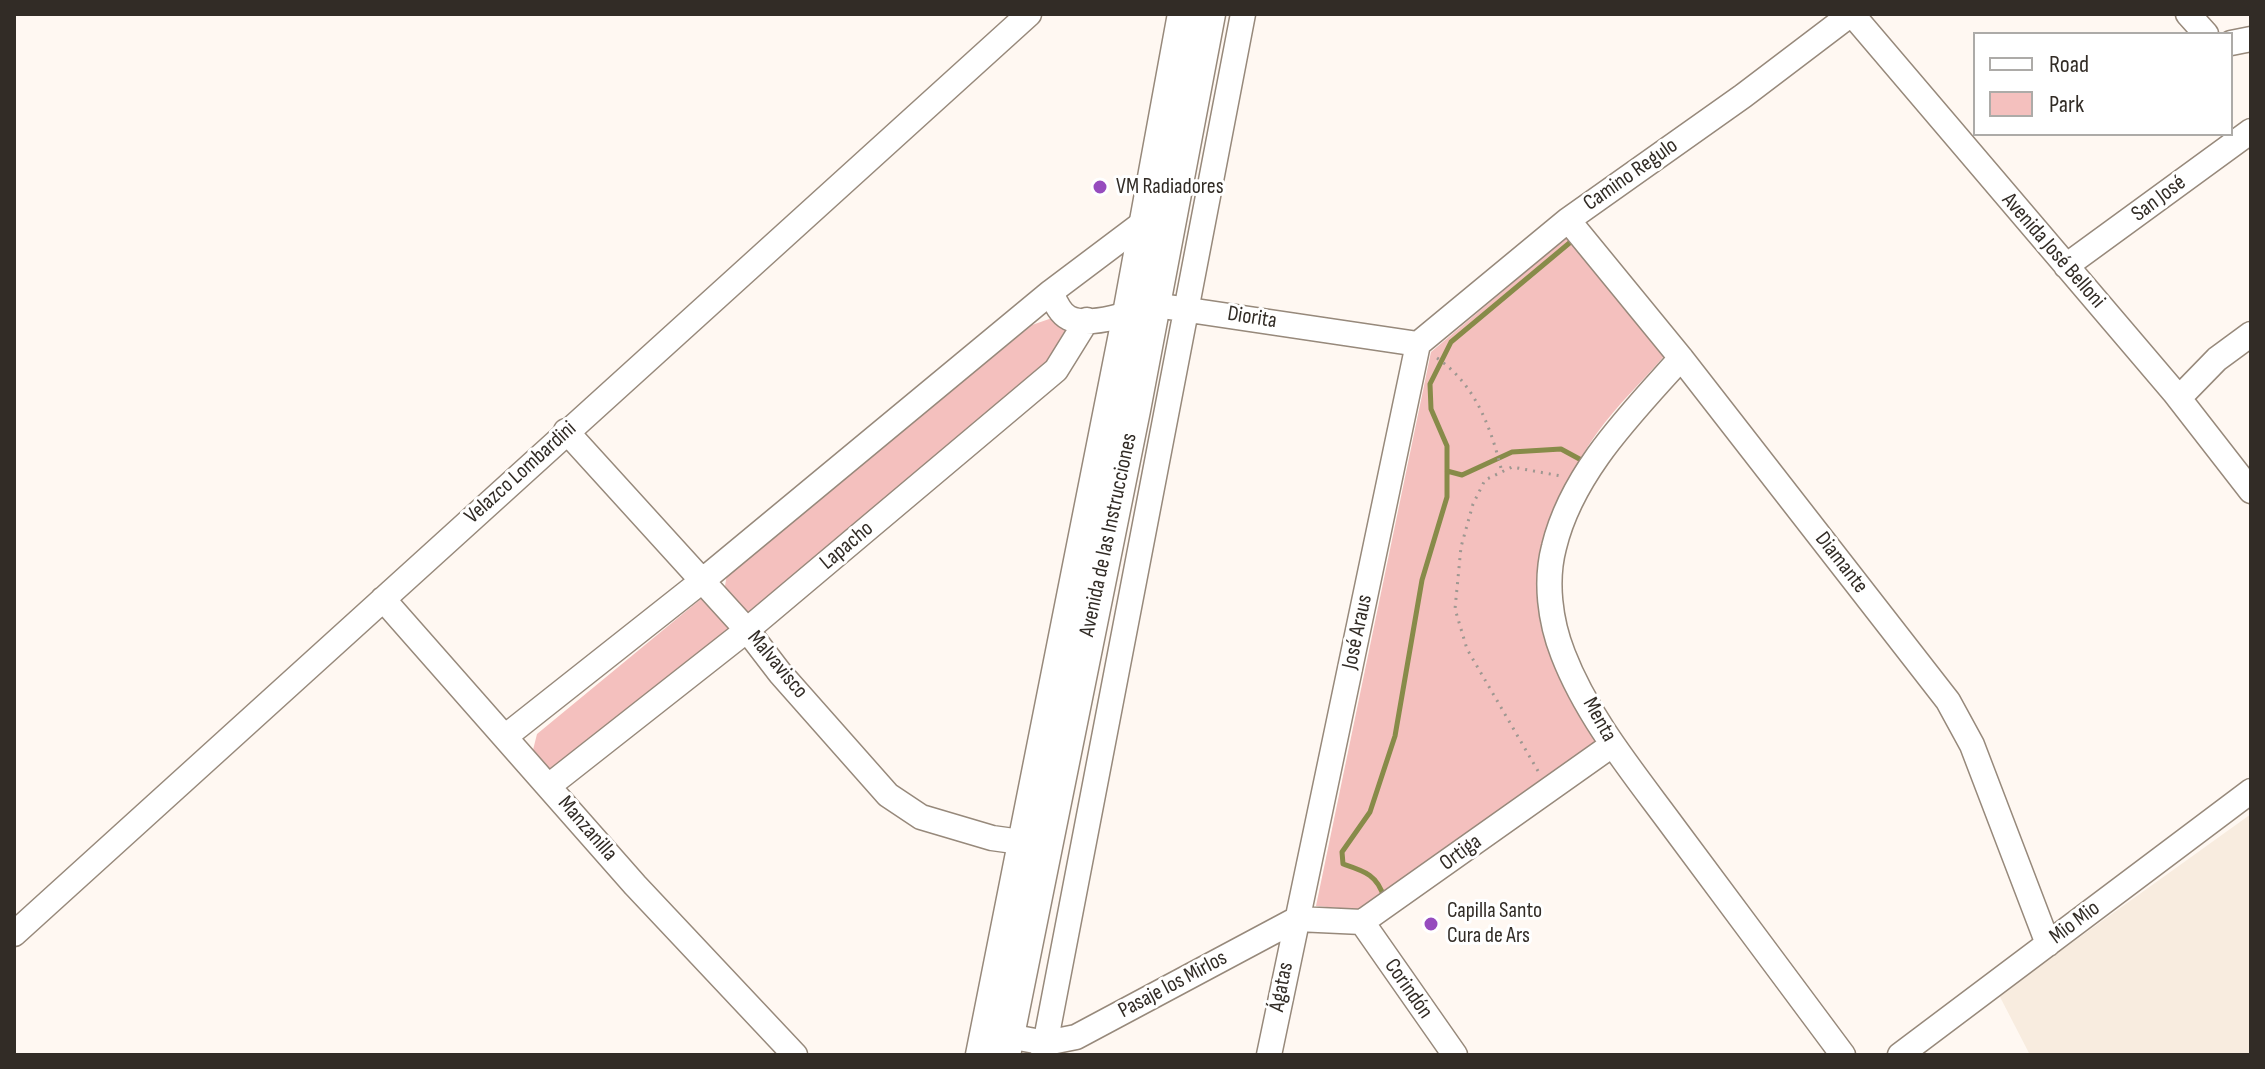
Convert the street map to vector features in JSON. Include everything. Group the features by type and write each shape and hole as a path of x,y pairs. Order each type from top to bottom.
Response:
{"main road":[{"name":"Avenida de las Instrucciones","path":"1006,1046 1142,310 1144,222 1183,14"},
{"name":"Avenida de las Instrucciones","path":"981,1055 1021,842 1210,14"}],"street":[{"name":"Velazco Lombardini","path":"14,934 1029,14"},
{"name":"Avenida de las Instrucciones","path":"1044,1049 1243,14"},
{"name":"Camino Regulo","path":"1424,349 1568,220 1743,96 1851,14"},
{"name":"Avenida José Belloni","path":"1851,14 2179,398 2251,491"},
{"path":"2188,14 2204,32"},
{"name":"San José","path":"2066,266 2251,131"},
{"name":"Diamante","path":"1568,220 1681,358 1948,701 1972,745 2048,944"},
{"path":"506,736 702,581 1051,292 1144,222"},
{"path":"1051,292 1068,317 1087,320"},
{"name":"Diorita","path":"1087,320 1142,310 1187,308 1424,349"},
{"name":"Lapacho","path":"550,785 747,630 1056,370 1087,320"},
{"path":"2179,398 2217,359 2251,334"},
{"name":"José Araus","path":"1297,919 1424,349"},
{"name":"Menta","path":"1681,358 1608,441 1565,514 1553,547 1549,582 1553,620 1563,655 1612,745 1843,1055"},
{"name":"Malvavisco","path":"566,431 904,809 992,838 1021,842"},
{"name":"Manzanilla","path":"383,599 635,885 795,1055"},
{"name":"Ortiga","path":"1362,922 1612,745"},
{"name":"Mio Mio","path":"1900,1055 2251,791"},
{"path":"1297,919 1362,922"},
{"name":"Pasaje los Mirlos","path":"1044,1049 1076,1037 1297,919"},
{"name":"Ágatas","path":"1269,1055 1297,919"},
{"name":"Corindón","path":"1362,922 1455,1055"},
{"path":"1006,1046 1044,1049"}],"path":[{"path":"1424,349 1447,365 1469,390 1490,425 1502,470"},
{"path":"1549,790 1467,649 1455,609 1461,547 1473,504 1485,480 1502,470 1512,467 1543,470 1583,482"}],"shaded area":[{"path":"2251,814 2251,1055 2030,1055 1999,995"}],"green space":[{"path":"1568,236 1665,355 1613,413 1584,453 1560,502 1543,557 1539,610 1543,634 1560,676 1599,742 1361,910 1316,906 1431,352"},
{"path":"1052,318 1065,326 1068,335 1055,361 748,615 724,592 727,574 1032,325"},
{"path":"702,598 731,628 549,773 532,754 537,734"}],"waterway":[{"path":"1384,898 1374,879 1343,864 1342,852 1370,812 1395,736 1422,580 1447,497 1447,446 1431,409 1430,384 1451,342 1573,240"},
{"path":"1447,471 1462,475 1512,452 1561,449 1585,462"}],"place":[{"name":"VM Radiadores","path":"1100,187"},
{"name":"Capilla Santo Cura de Ars","path":"1431,924"}]}
